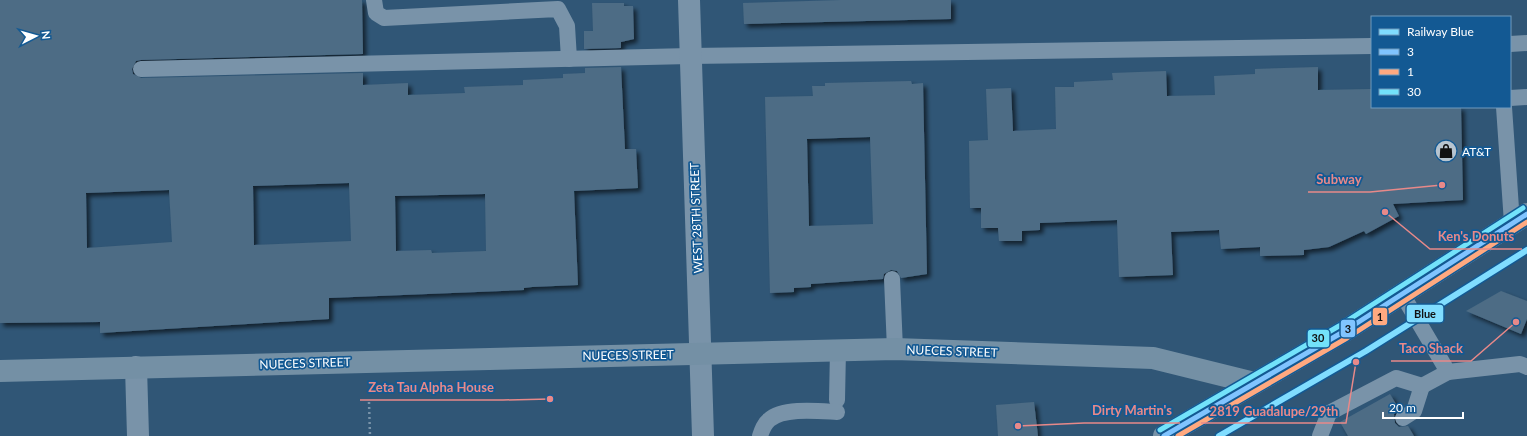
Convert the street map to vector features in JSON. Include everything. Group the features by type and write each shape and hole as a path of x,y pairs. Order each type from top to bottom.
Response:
{"main road":[{"path":"1164,436 1343,332 1520,218"}],"street":[{"name":"WEST 28TH STREET","path":"688,0 703,436"},
{"name":"NUECES STREET","path":"0,371 895,348 1153,358 1254,383"},
{"path":"136,367 138,436"}],"lane":[{"path":"374,0 376,12 384,18 558,9 567,26 569,59"},
{"path":"1511,44 1527,43"},
{"path":"141,69 690,56 1371,46"},
{"path":"1511,98 1527,97"},
{"path":"1504,108 1520,218"},
{"path":"892,279 895,348"},
{"path":"1402,294 1448,372"},
{"path":"760,436 768,420 777,415 837,406 838,350"},
{"path":"1404,418 1414,411 1422,386 1448,372 1520,364 1527,367"},
{"path":"1320,436 1329,413 1396,378 1422,386"}],"path":[{"path":"369,402 370,436"}],"building":[{"path":"0,0 362,0 363,54 141,60 136,61 132,69 133,74 141,78 363,73 363,85 408,83 408,95 465,93 464,87 523,85 523,80 563,78 563,74 585,73 585,68 621,67 625,149 636,149 638,188 574,191 578,285 532,287 524,288 524,290 329,298 329,319 100,333 100,322 0,323","holes":["349,183 351,241 254,245 253,186","169,190 172,242 87,248 86,193","485,194 486,251 432,253 431,250 396,251 395,196"]},
{"path":"841,0 951,0 951,19 744,24 743,3"},
{"path":"592,3 624,3 624,6 633,6 634,39 621,42 621,48 584,49 584,31 593,31"},
{"path":"1318,67 1318,90 1371,89 1371,108 1461,108 1463,200 1393,204 1399,216 1366,234 1364,231 1329,247 1304,250 1304,255 1260,256 1260,247 1221,249 1219,230 1171,232 1173,275 1119,277 1117,220 1040,223 1040,230 1022,231 1022,241 999,241 998,228 981,228 981,208 970,208 969,141 988,140 986,89 1011,88 1013,131 1056,129 1055,87 1074,87 1074,82 1113,80 1112,73 1166,71 1167,96 1215,95 1214,76 1255,74 1255,69"},
{"path":"911,81 912,84 923,83 927,274 901,278 897,271 891,270 884,274 883,279 811,284 811,287 794,288 794,292 770,293 765,97 813,96 812,86 825,86 825,83","holes":["870,137 873,224 809,226 807,139"]},
{"path":"1501,291 1527,301 1527,319 1521,334 1466,311"},
{"path":"1390,394 1399,409 1394,414 1395,423 1399,427 1408,426 1414,436 1348,436 1340,422"},
{"path":"1034,402 1038,436 998,436 996,405"}],"rail line":[{"name":"Blue","path":"1219,436 1366,351 1527,250"}],"transit line":[{"name":"30","path":"1160,430 1339,326 1523,208"},
{"name":"3","path":"1164,436 1343,332 1527,214"},
{"name":"1","path":"1178,436 1347,338 1527,222"}],"place":[{"name":"AT&T","path":"1446,151"},
{"name":"Subway","path":"1442,185"},
{"name":"Ken's Donuts","path":"1385,212"},
{"name":"Taco Shack","path":"1516,322"},
{"name":"2819 Guadalupe/29th","path":"1356,362"},
{"name":"Zeta Tau Alpha House","path":"550,399"},
{"name":"Dirty Martin's","path":"1018,426"}]}
